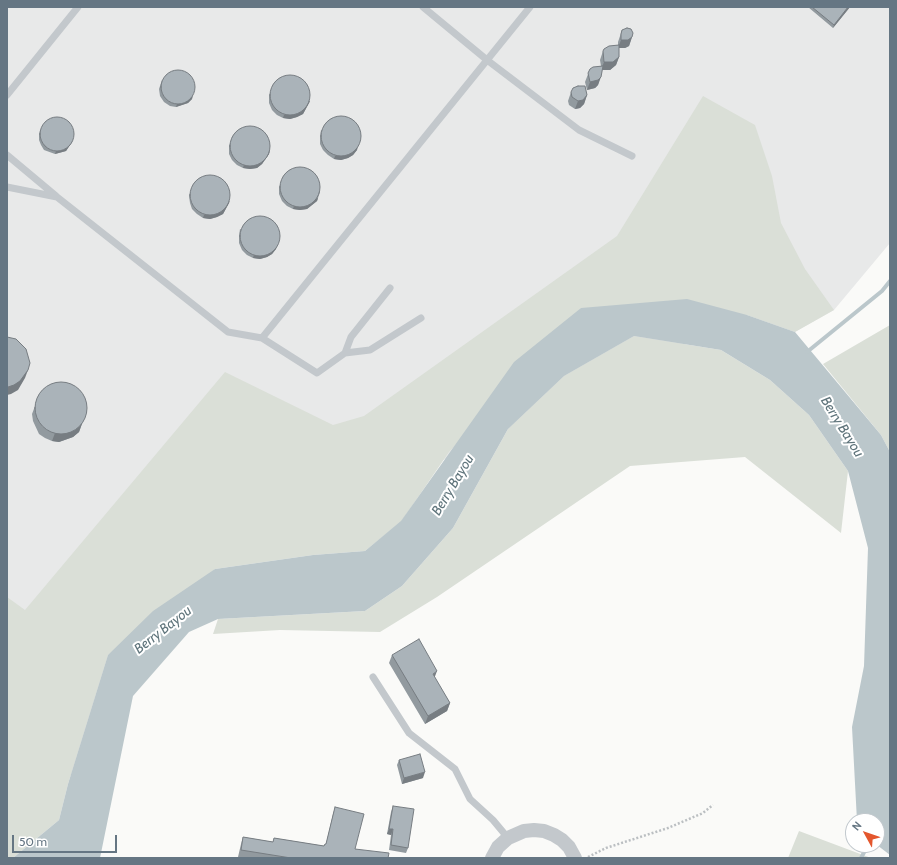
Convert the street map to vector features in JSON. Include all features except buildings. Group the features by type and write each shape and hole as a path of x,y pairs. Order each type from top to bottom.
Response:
{"street":[{"path":"492,858 498,846 508,838 524,831 534,830 544,831 562,840 569,846 575,858"}],"lane":[{"path":"7,96 78,7"},
{"path":"423,7 487,60 579,130 632,156"},
{"path":"262,338 530,7"},
{"path":"7,155 57,197 228,332 262,338 317,373 345,353 370,350 421,318"},
{"path":"7,187 57,197"},
{"path":"345,353 350,337 390,288"},
{"path":"373,677 409,733 456,769 470,799 493,820 508,838"}],"path":[{"path":"586,858 606,848 668,828 703,813 713,805"}],"shaded area":[{"path":"7,7 890,7 890,243 834,310 795,332 747,315 215,569 13,858 7,858"},
{"path":"703,96 755,125 772,176 781,223 805,269 834,310 795,332 747,315 581,308 449,452 401,522 365,551 313,555 215,569 108,655 68,784 59,820 13,858 7,858 7,597 25,610 225,372 333,425 364,416 617,236"},
{"path":"890,325 890,452 881,435 823,364"},
{"path":"634,336 721,350 770,380 809,415 848,471 841,533 745,457 630,466 437,597 380,632 280,630 213,634 218,619 365,611 402,586 453,528 508,429 564,376"},
{"path":"799,831 845,848 845,853 858,853 871,858 788,858"}],"water":[{"name":"Berry Bayou","path":"687,299 747,315 795,332 881,435 890,452 890,855 885,851 885,813 857,813 852,727 864,666 868,548 848,471 809,415 770,380 721,350 634,336 564,376 508,429 453,528 402,586 365,611 218,619 189,632 133,696 100,858 13,858 59,820 68,784 108,655 153,611 215,569 313,555 365,551 401,521 514,362 581,308"}],"waterway":[{"path":"807,352 882,291 890,281"},
{"path":"861,858 864,853"}]}
